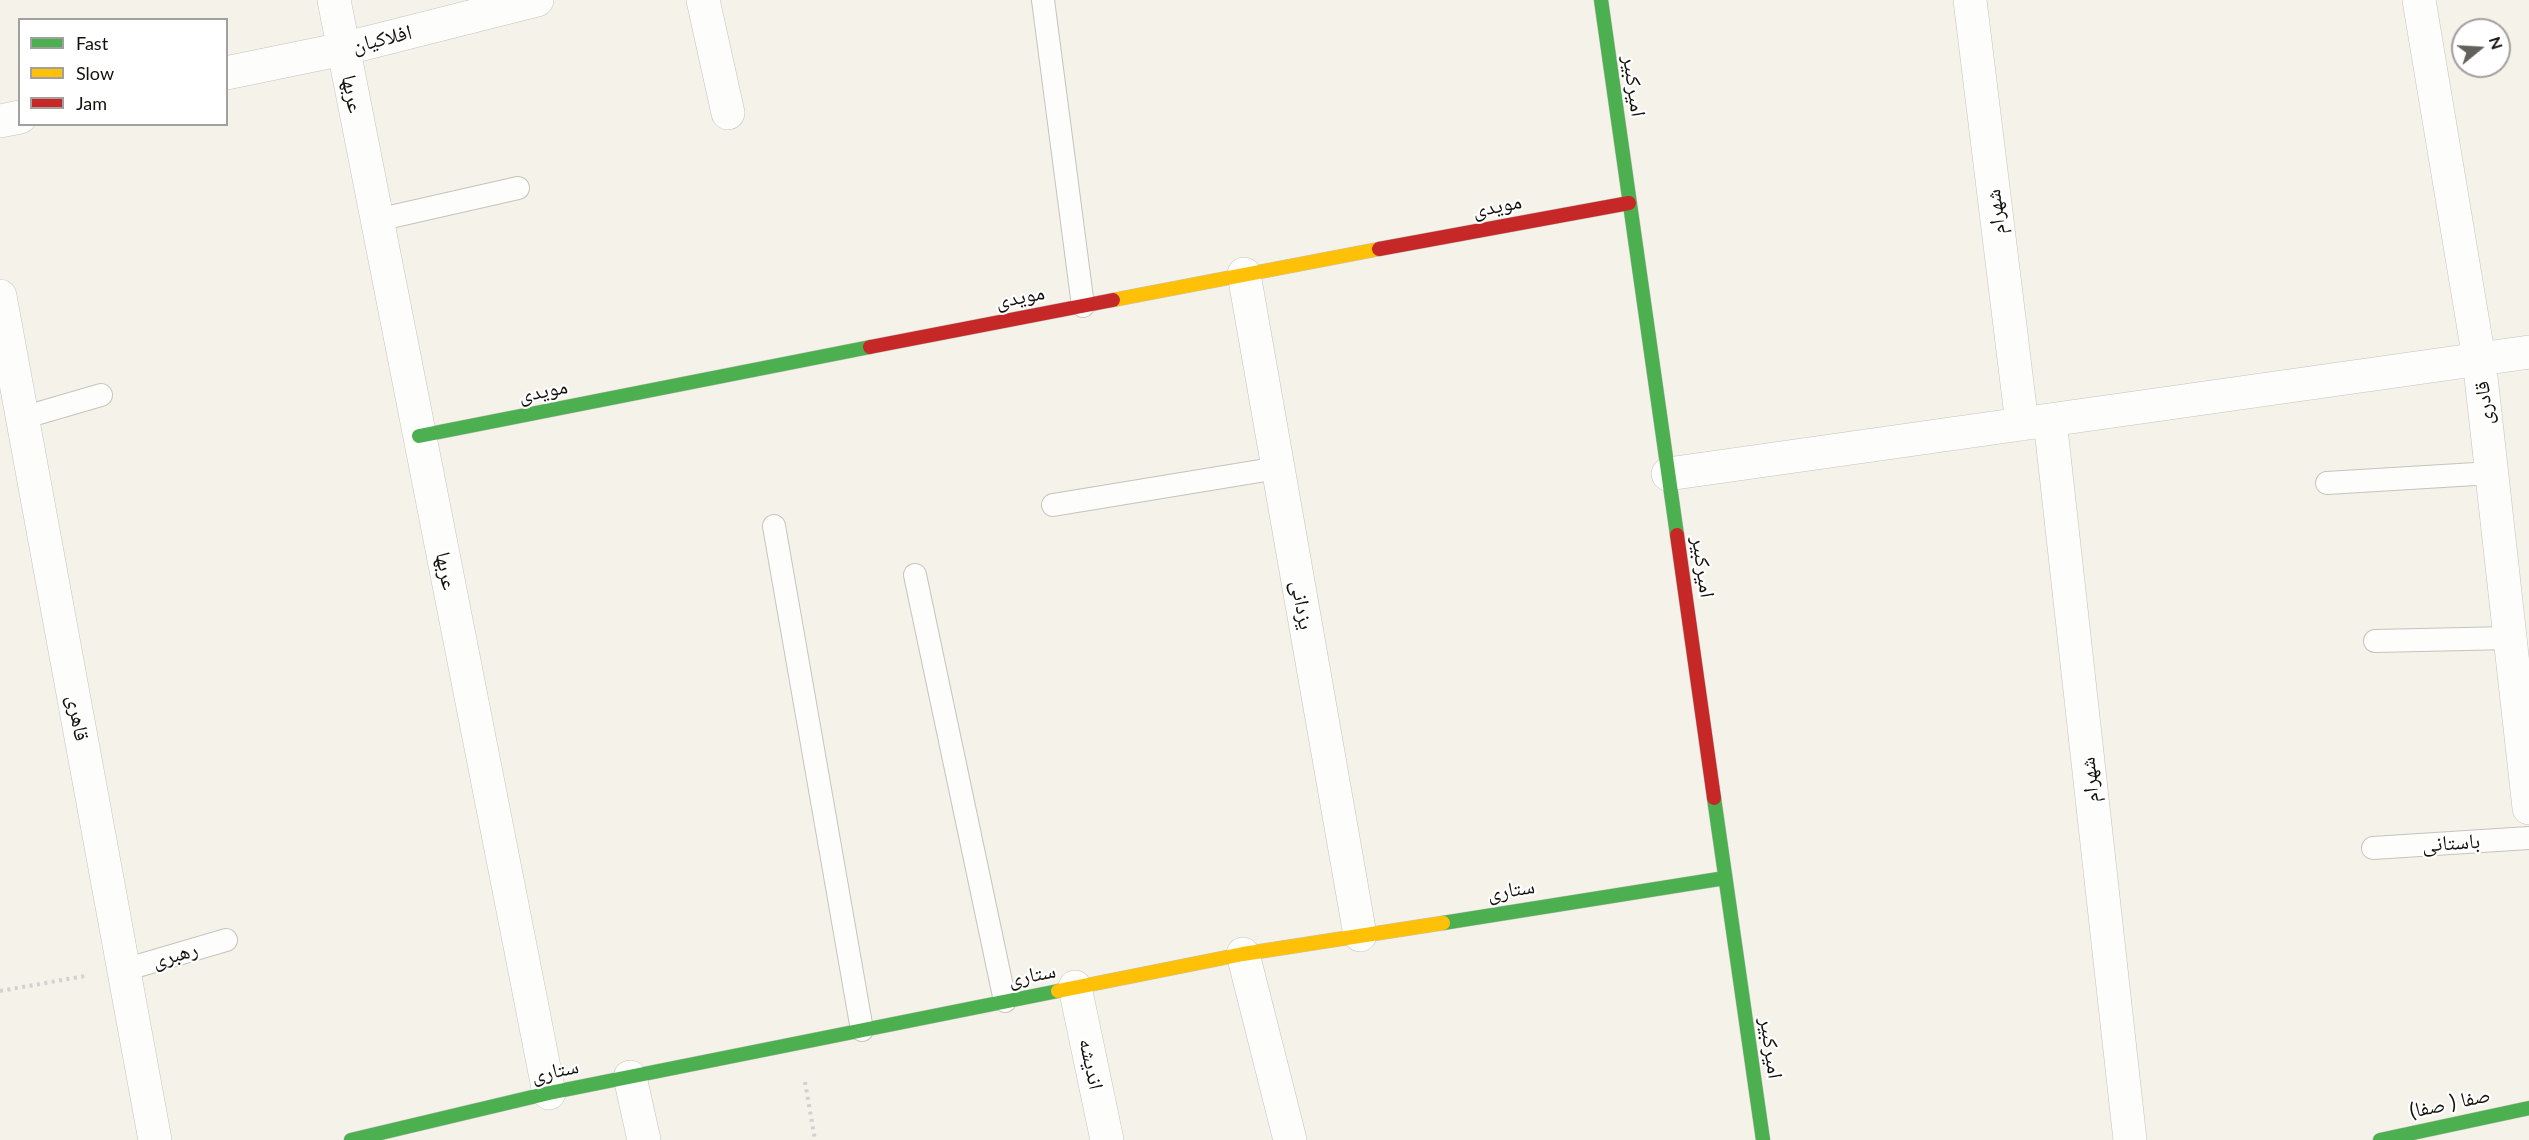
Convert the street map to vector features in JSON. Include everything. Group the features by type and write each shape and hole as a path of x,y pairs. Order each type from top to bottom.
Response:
{"street":[{"name":"عربها","path":"334,0 549,1093"},
{"name":"افلاکیان","path":"228,74 343,49 537,0"},
{"path":"703,0 728,113"},
{"name":"امیرکبیر","path":"1600,0 1763,1140"},
{"name":"شهرام","path":"1970,0 2036,422 2130,1140"},
{"name":"قادری","path":"2419,0 2479,359 2529,808"},
{"path":"0,121 18,117"},
{"name":"مویدی","path":"419,436 1244,274 1629,203"},
{"name":"یزدانی","path":"1244,274 1360,935"},
{"name":"قاهری","path":"0,296 155,1140"},
{"path":"1668,474 2529,352"},
{"name":"ستاری","path":"359,1139 549,1093 1243,954 1725,878"},
{"path":"1243,954 1290,1140"},
{"name":"اندیشه","path":"1075,987 1107,1140"},
{"path":"630,1077 644,1140"},
{"name":"صفا ( صفا)","path":"2390,1139 2529,1108"}],"lane":[{"path":"1043,0 1083,306"},
{"path":"377,220 518,188"},
{"path":"22,418 101,395"},
{"path":"1053,505 1278,468"},
{"path":"2327,483 2492,474"},
{"path":"774,526 862,1030"},
{"path":"915,575 1005,1001"},
{"path":"2375,641 2510,638"},
{"name":"باستانی","path":"2373,848 2529,838"},
{"name":"رهبری","path":"124,970 226,940"}],"path":[{"path":"0,991 124,970"},
{"path":"798,1043 816,1140"}],"traffic: fast":[{"path":"1601,0 1677,535"},
{"path":"419,436 870,347"},
{"path":"1714,798 1763,1140"},
{"path":"1443,923 1725,878"},
{"path":"351,1140 549,1093 1058,991"},
{"path":"2380,1140 2529,1108"}],"traffic: slow":[{"path":"1113,300 1379,249"},
{"path":"1058,991 1243,954 1443,923"}],"traffic: jam":[{"path":"1379,249 1629,203"},
{"path":"870,347 1113,300"},
{"path":"1677,535 1714,798"}]}
